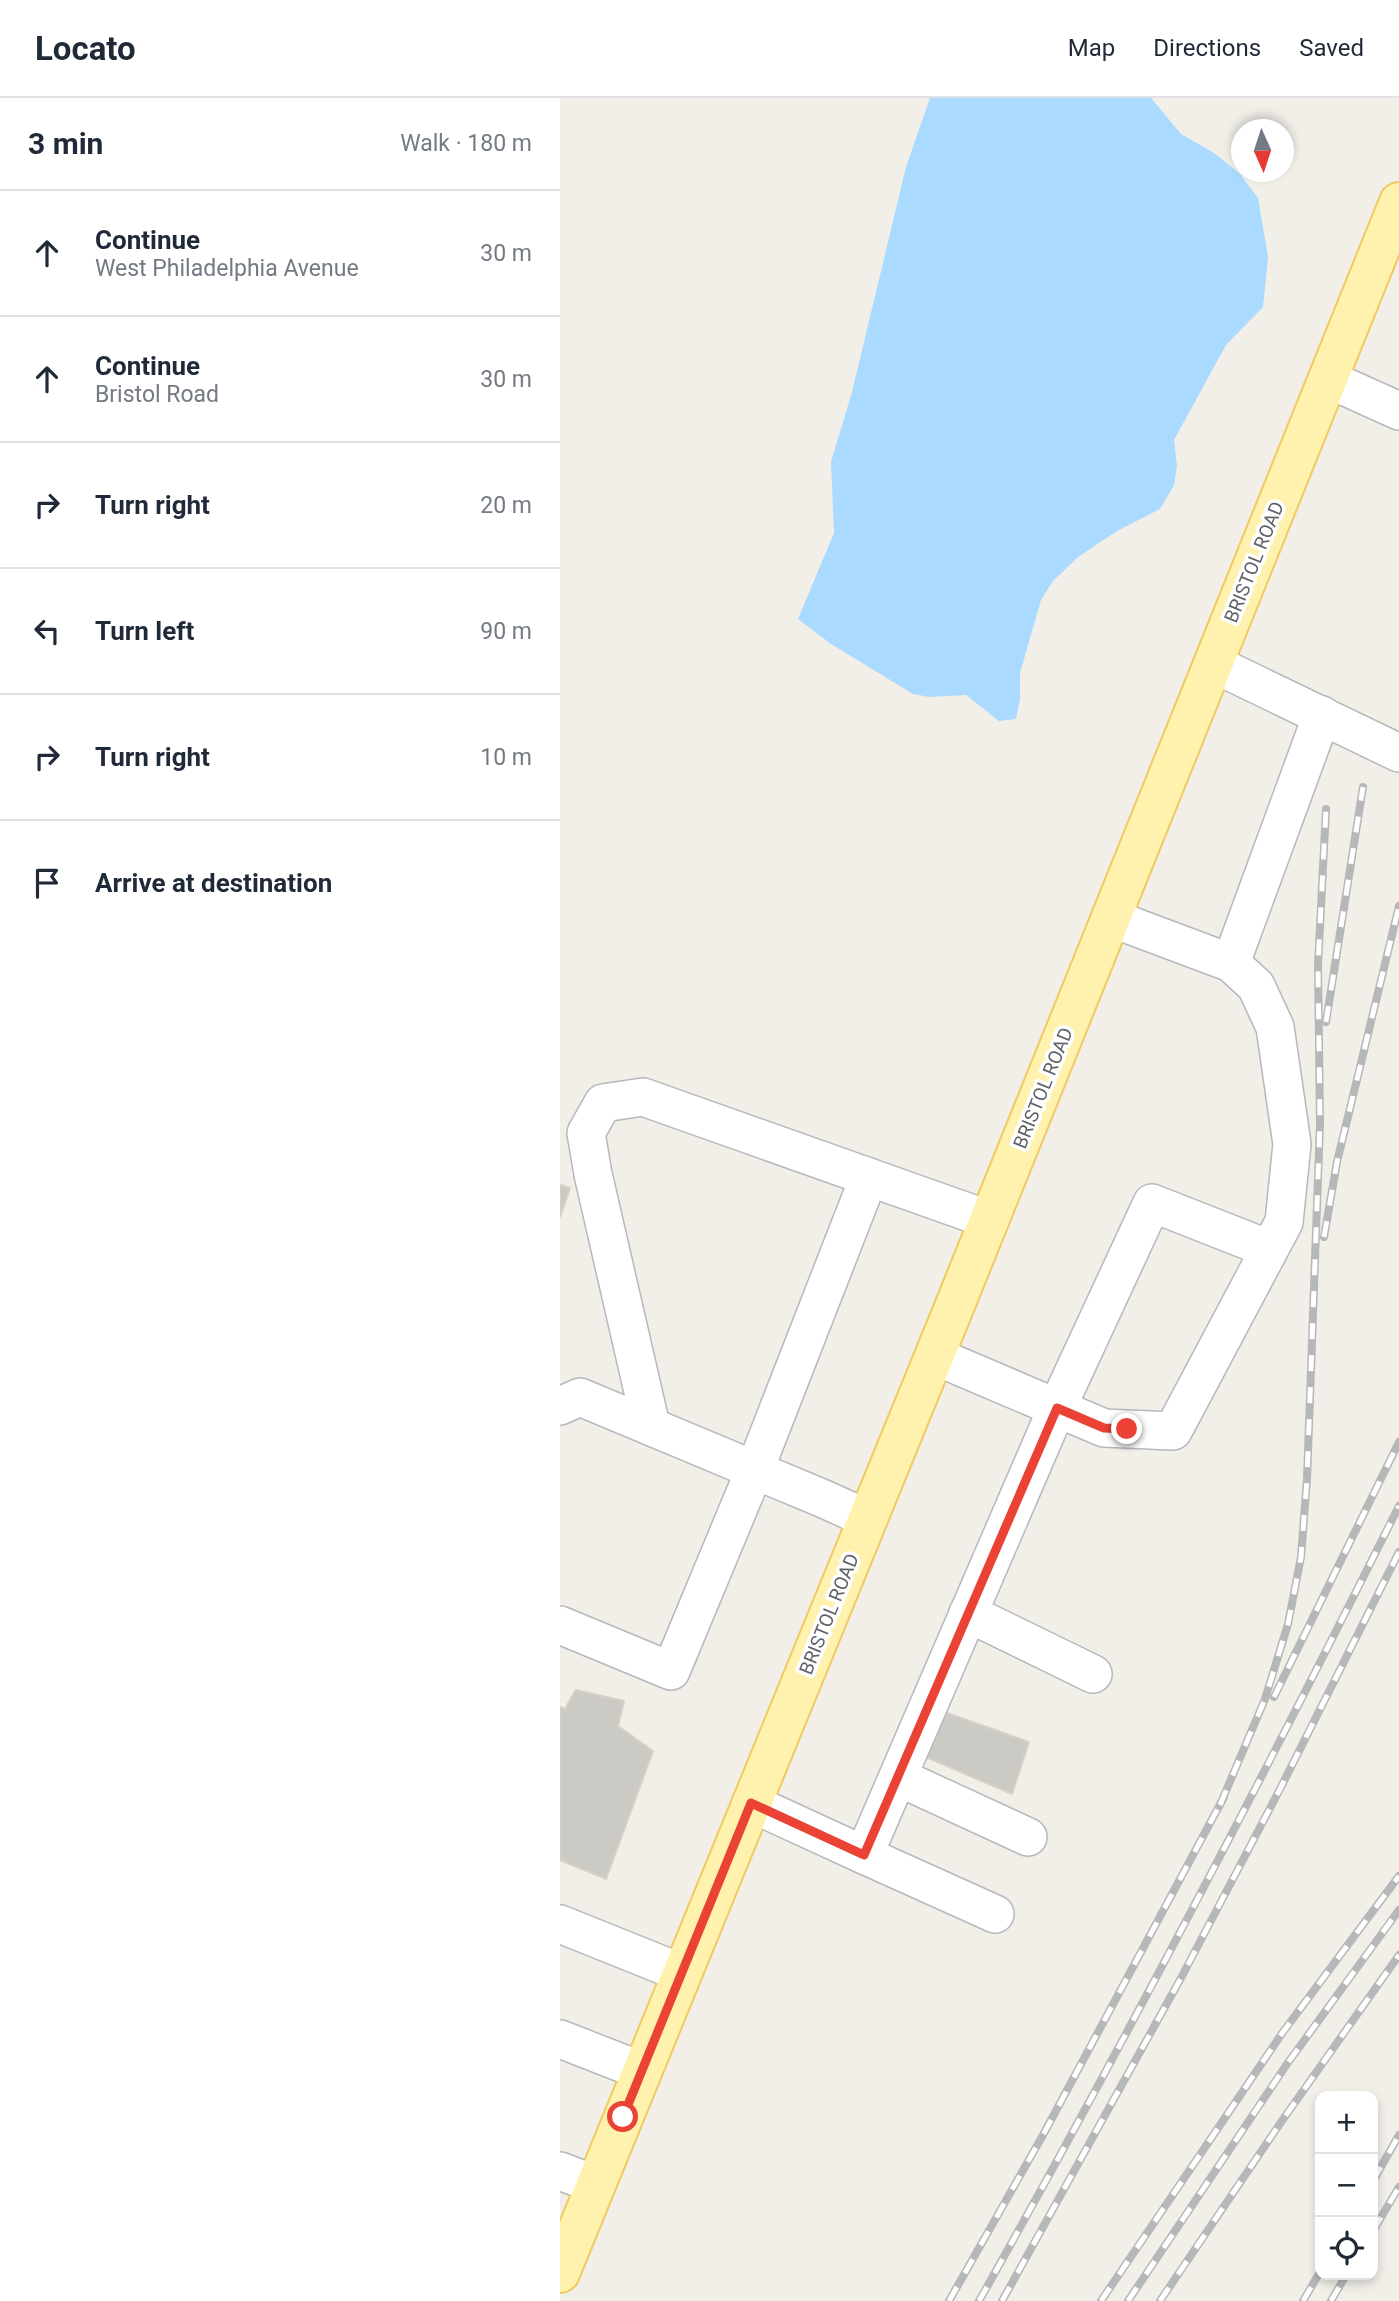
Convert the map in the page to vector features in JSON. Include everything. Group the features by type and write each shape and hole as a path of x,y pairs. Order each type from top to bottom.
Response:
{"main road":[{"name":"BRISTOL ROAD","path":"560,2273 935,1356 1399,202"}],"street":[{"path":"1328,379 1399,411"},
{"path":"1214,664 1399,753"},
{"path":"1231,963 1322,715"},
{"path":"935,1356 1104,1428 1173,1431 1284,1222 1292,1144 1275,1027 1256,986 1231,963 1111,918"},
{"path":"651,1426 586,1133 603,1103 643,1097 990,1220"},
{"path":"560,1625 671,1671 755,1469 869,1177"},
{"path":"864,1855 1057,1408 1152,1203 1269,1249"},
{"path":"560,1406 580,1397 868,1519"},
{"path":"968,1614 1093,1674"},
{"path":"898,1777 1028,1837"},
{"path":"751,1803 995,1914"},
{"path":"560,1924 681,1973"},
{"path":"560,2039 642,2071"},
{"path":"560,2171 596,2185"}],"water":[{"path":"930,98 1151,98 1181,134 1214,153 1231,167 1231,182 1246,182 1258,198 1268,257 1263,307 1226,345 1174,440 1177,466 1174,485 1160,509 1117,531 1078,557 1053,581 1041,600 1020,673 1020,699 1016,719 999,721 966,695 929,697 913,694 831,644 798,619 834,533 831,462 852,392 906,167"}],"building":[{"path":"560,1185 570,1188 560,1217"},
{"path":"576,1690 624,1701 618,1726 653,1751 606,1879 560,1860 560,1707 565,1709"},
{"path":"944,1712 1029,1742 1012,1794 926,1757"}],"railway":[{"path":"1326,1022 1363,787"},
{"path":"1220,1805 1265,1699 1288,1624 1301,1557 1307,1479 1320,1123 1318,965 1326,809"},
{"path":"1324,1237 1337,1162 1399,906"},
{"path":"1274,1697 1399,1442"},
{"path":"979,2301 1194,1906 1399,1506"},
{"path":"1002,2301 1181,1978 1399,1552"},
{"path":"949,2301 1043,2135 1224,1797"},
{"path":"1101,2301 1283,2032 1399,1876"},
{"path":"1128,2301 1287,2064 1399,1910"},
{"path":"1160,2301 1279,2125 1399,1955"},
{"path":"1378,2172 1399,2135"},
{"path":"1378,2223 1399,2187"},
{"path":"1303,2301 1315,2280"},
{"path":"1331,2301 1343,2280"}],"route":[{"path":"623,2117 751,1803 864,1855 1057,1408 1104,1428 1127,1429"}]}
